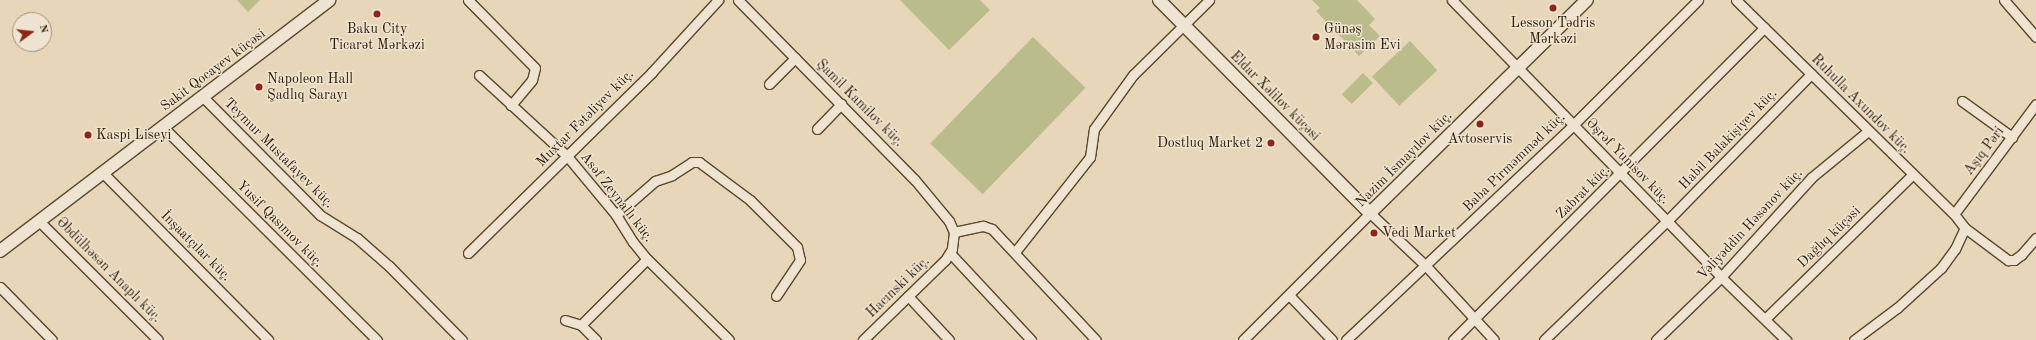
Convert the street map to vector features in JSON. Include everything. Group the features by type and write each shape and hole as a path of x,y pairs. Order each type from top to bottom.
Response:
{"street":[{"name":"Sakit Qocayev küçəsi","path":"0,251 329,0"},
{"path":"468,0 535,68 532,80 511,105"},
{"name":"Muxtar Fətəliyev küç.","path":"468,253 652,72 718,0"},
{"name":"Eldar Xəlilov küçəsi","path":"1159,0 1370,213"},
{"path":"1015,252 1090,157 1094,129 1134,75 1209,0"},
{"name":"Əşrəf Yunisov küç.","path":"1452,0 1516,68 1622,173 1721,277 1786,340"},
{"name":"Nazim İsmayılov küç.","path":"1243,340 1516,68 1587,0"},
{"name":"Baba Pirməmməd küç.","path":"1346,340 1426,266 1573,124 1698,0"},
{"name":"Ruhulla Axundov küç.","path":"1736,0 1912,175 1954,214 1964,228 2008,260 2014,260 2021,256 2036,238"},
{"path":"2004,0 2036,37"},
{"name":"Şamil Kamilov küç.","path":"741,1 915,180 949,221 954,232"},
{"name":"Zabrat küç.","path":"1453,340 1622,173 1764,28"},
{"path":"769,84 795,58"},
{"name":"Habil Balakişiyev küç.","path":"1544,340 1667,221 1811,74"},
{"name":"Asəf Zeynallı küç.","path":"480,75 567,156 616,215 633,242 647,259 729,340"},
{"name":"Teymur Mustafayev küç.","path":"202,96 320,215 357,238 389,266 462,340"},
{"path":"1962,101 2012,137"},
{"path":"817,129 841,104"},
{"name":"Aşıq Pəri","path":"1954,214 2036,104"},
{"name":"Yusif Qasımov küç.","path":"163,127 377,340"},
{"name":"Vəliyəddin Həsənov küç.","path":"1656,340 1721,277 1812,177 1868,131"},
{"path":"616,215 655,181 672,175 692,162 699,162 750,200 797,247 800,260 776,296"},
{"name":"İnşaatçılar küç.","path":"103,173 268,340"},
{"name":"Dağlıq küçəsi","path":"1765,319 1912,175"},
{"path":"1370,213 1426,266 1494,340"},
{"name":"Əbdülhəsən Anaplı küç.","path":"39,221 158,340"},
{"path":"1031,340 950,253 954,232 988,226 1015,252 1096,340"},
{"path":"1854,340 1898,308 1935,273 1956,249 1964,228"},
{"name":"Hacınski küç.","path":"863,340 950,253"},
{"path":"581,325 647,259"},
{"path":"0,287 52,340"},
{"path":"1289,295 1332,340"},
{"path":"908,296 950,340"},
{"path":"565,320 581,325 596,340"}],"green space":[{"path":"237,0 260,0 248,12"},
{"path":"900,0 980,0 990,10 949,50"},
{"path":"1312,0 1357,0 1375,19 1369,25 1380,36 1359,56 1316,11 1320,8"},
{"path":"1033,37 1086,88 983,194 930,143"},
{"path":"1410,41 1437,70 1399,106 1372,76"},
{"path":"1363,73 1373,83 1352,104 1342,94"}],"place":[{"name":"Lesson Tədris Mərkəzi","path":"1553,8"},
{"name":"Baku City Ticarət Mərkəzi","path":"377,14"},
{"name":"Günəş Mərasim Evi","path":"1316,37"},
{"name":"Napoleon Hall Şadlıq Sarayı","path":"259,87"},
{"name":"Avtoservis","path":"1480,124"},
{"name":"Kaspi Liseyi","path":"88,135"},
{"name":"Dostluq Market 2","path":"1271,143"},
{"name":"Vedi Market","path":"1374,233"}]}
